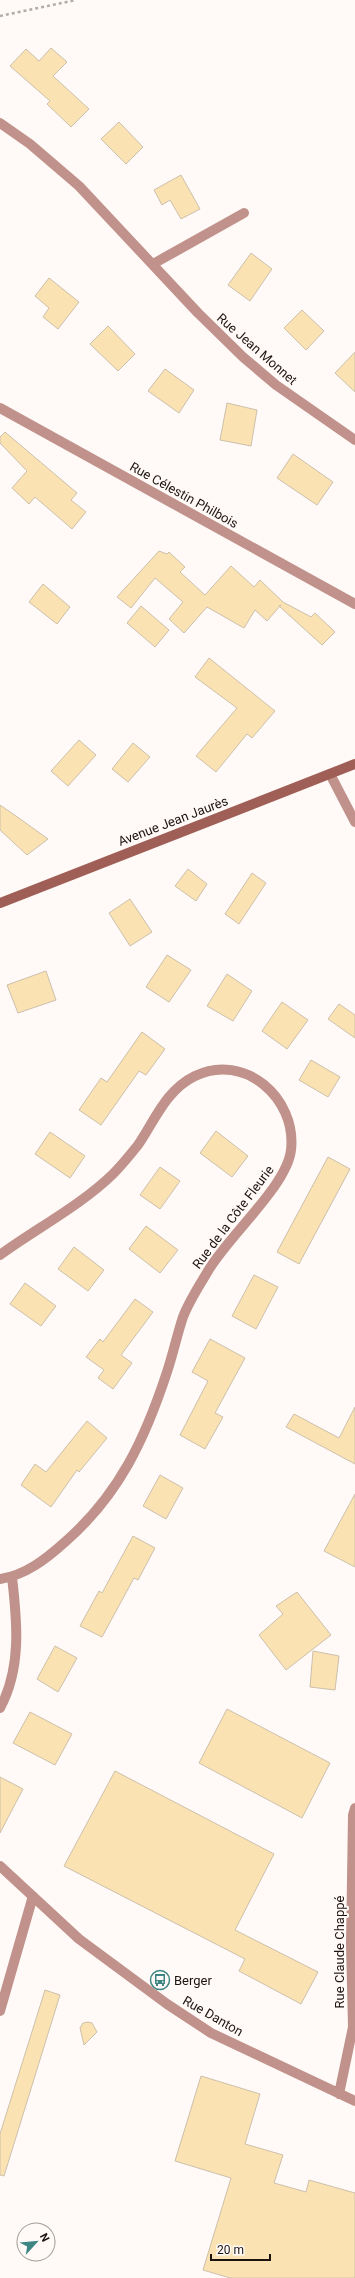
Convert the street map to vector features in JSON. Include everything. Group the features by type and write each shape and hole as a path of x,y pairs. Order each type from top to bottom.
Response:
{"main road":[{"name":"Avenue Jean Jaurès","path":"0,903 355,764"}],"street":[{"name":"Rue Jean Monnet","path":"0,123 30,144 79,186 198,313 243,357 276,385 355,440"},
{"path":"153,264 244,213"},
{"name":"Rue Célestin Philbois","path":"0,408 355,604"},
{"path":"330,774 355,822"},
{"name":"Rue de la Côte Fleurie","path":"0,1254 89,1194 110,1176 138,1144 167,1099 179,1086 196,1075 226,1070 242,1072 259,1080 281,1103 289,1119 292,1137 291,1152 286,1168 278,1182 228,1241 194,1295 184,1315 168,1371 147,1430 129,1465 112,1493 87,1522 43,1561 12,1577 0,1579"},
{"path":"0,1708 12,1678 16,1651 16,1617 12,1577"},
{"name":"Rue Claude Chappé","path":"339,2094 353,2027 351,1944 353,1815 355,1808"},
{"name":"Rue Danton","path":"0,1866 79,1939 167,2004 211,2033 355,2101"},
{"path":"0,2011 33,1896"}],"path":[{"path":"0,16 76,0"}],"building":[{"path":"51,48 67,62 53,76 89,109 71,127 47,104 50,101 10,66 26,49 39,61"},
{"path":"119,122 143,147 126,164 101,139"},
{"path":"181,175 200,209 181,219 170,200 162,205 154,190"},
{"path":"251,253 272,269 250,301 228,285"},
{"path":"49,278 79,302 58,329 43,317 49,308 35,296"},
{"path":"302,310 324,331 306,350 284,328"},
{"path":"108,326 135,354 118,371 90,344"},
{"path":"355,352 355,392 335,373"},
{"path":"165,369 194,390 179,413 148,391"},
{"path":"227,403 257,410 251,446 220,440"},
{"path":"5,432 77,493 71,500 86,512 72,529 35,497 29,504 12,488 27,471 0,443 0,437"},
{"path":"293,454 333,482 317,505 277,478"},
{"path":"159,551 167,554 169,552 185,567 180,572 205,595 231,566 254,587 260,580 283,602 311,617 315,613 335,632 322,645 280,607 267,621 255,610 244,628 207,607 184,633 169,619 183,602 155,578 131,608 117,597"},
{"path":"43,584 70,607 57,624 29,602"},
{"path":"141,606 169,630 155,647 127,623"},
{"path":"209,658 275,711 252,738 247,734 216,772 196,756 237,708 195,677"},
{"path":"79,740 96,755 68,786 51,771"},
{"path":"133,743 150,757 128,782 112,769"},
{"path":"0,805 48,839 27,855 0,830"},
{"path":"188,869 207,884 196,901 175,886"},
{"path":"252,873 266,883 239,924 225,914"},
{"path":"130,899 152,932 130,946 109,913"},
{"path":"167,955 191,970 169,1002 146,987"},
{"path":"46,971 56,1000 18,1013 7,985"},
{"path":"227,974 252,991 233,1021 207,1006"},
{"path":"282,1002 308,1020 287,1049 262,1031"},
{"path":"339,1004 355,1015 355,1038 328,1019"},
{"path":"142,1032 165,1049 146,1075 139,1071 101,1125 79,1110 101,1078 107,1082"},
{"path":"311,1060 340,1077 328,1097 299,1080"},
{"path":"216,1131 248,1156 232,1177 200,1153"},
{"path":"50,1132 85,1156 70,1178 35,1154"},
{"path":"328,1157 350,1169 299,1264 277,1252"},
{"path":"160,1167 180,1181 160,1209 140,1195"},
{"path":"146,1226 178,1250 160,1273 129,1249"},
{"path":"74,1247 104,1270 88,1291 58,1269"},
{"path":"254,1275 278,1287 256,1329 232,1316"},
{"path":"25,1283 56,1306 41,1326 10,1304"},
{"path":"135,1299 153,1312 121,1355 132,1363 113,1389 98,1378 104,1370 86,1357 100,1339 103,1342"},
{"path":"210,1339 245,1358 215,1413 223,1417 205,1449 180,1435 208,1381 192,1372"},
{"path":"355,1407 355,1464 286,1427 294,1414 339,1438"},
{"path":"87,1421 107,1438 79,1472 77,1470 51,1507 21,1485 35,1464 46,1472"},
{"path":"160,1475 183,1488 166,1519 143,1506"},
{"path":"355,1494 355,1567 324,1551"},
{"path":"133,1536 155,1548 138,1580 134,1578 102,1637 80,1626 99,1591 102,1593"},
{"path":"297,1592 331,1635 286,1670 259,1635 283,1614 276,1606"},
{"path":"55,1646 77,1658 58,1692 37,1679"},
{"path":"313,1651 339,1656 335,1690 310,1687"},
{"path":"227,1709 330,1763 302,1818 199,1763"},
{"path":"30,1712 72,1734 55,1765 13,1743"},
{"path":"115,1771 274,1854 235,1930 318,1972 301,2004 239,1971 245,1959 64,1866"},
{"path":"0,1777 23,1789 0,1833"},
{"path":"45,1990 60,1995 4,2176 0,2175 0,2134"},
{"path":"83,2023 92,2023 97,2032 84,2045 80,2028"},
{"path":"201,2076 260,2094 245,2144 283,2155 274,2183 306,2192 309,2180 355,2193 355,2278 230,2278 203,2270 231,2178 175,2161"}],"place":[{"name":"Berger","path":"160,1980"}]}
